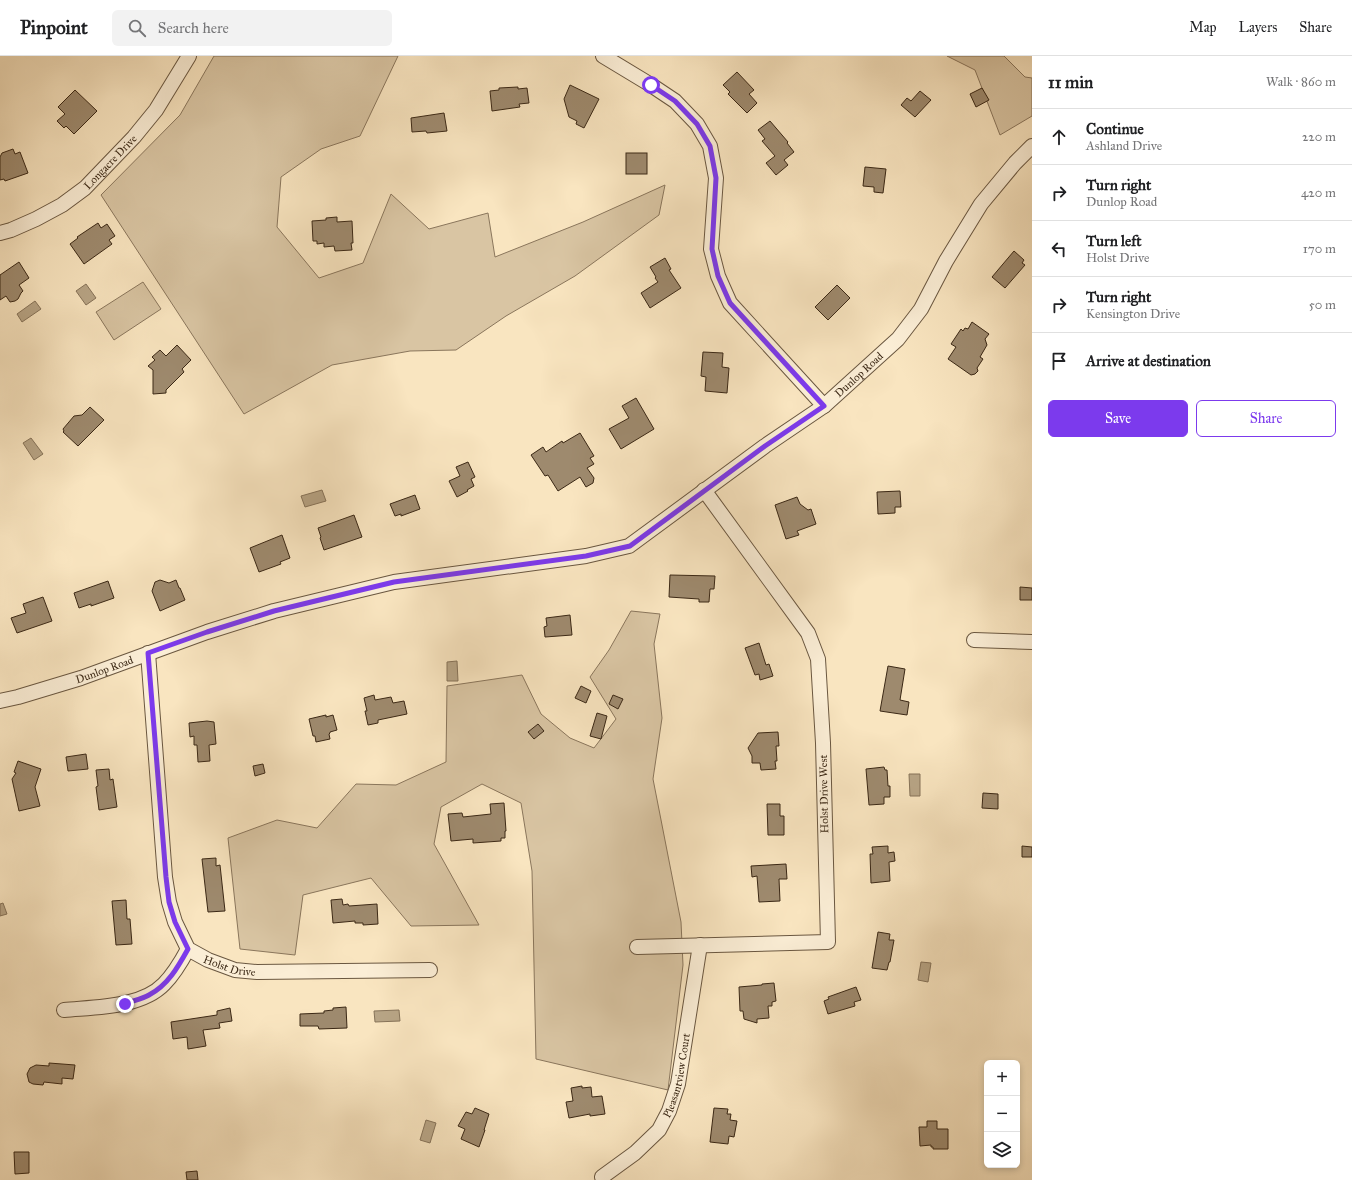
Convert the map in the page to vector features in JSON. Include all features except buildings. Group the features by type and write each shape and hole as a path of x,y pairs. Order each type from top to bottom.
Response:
{"street":[{"name":"Longacre Drive","path":"0,233 36,219 62,205 85,188 134,137 156,110 189,56"},
{"path":"603,56 675,101 697,124 710,146 716,178 712,249 718,276 730,303 824,406"},
{"name":"Dunlop Road","path":"0,701 81,678 207,632 274,611 394,582 586,556 630,546 704,490 824,406 898,339 922,309 946,260 981,204 1015,163 1032,146"},
{"name":"Holst Drive West","path":"637,947 828,942 823,743 818,659 808,633 704,490"},
{"path":"974,640 1032,642"},
{"path":"64,1010 125,1004 148,996 163,986 177,969 188,949 175,922 169,902 166,883 148,653"},
{"name":"Pleasantview Court","path":"602,1177 634,1153 659,1130 669,1111 678,1084 700,946"},
{"name":"Holst Drive","path":"188,949 208,960 235,970 257,972 430,970"}],"shaded area":[{"path":"214,56 398,56 360,136 321,149 281,177 277,227 319,278 363,263 391,194 429,229 488,213 495,257 583,222 665,185 659,215 575,276 506,316 456,350 410,351 332,365 244,414 101,195 180,115"},
{"path":"947,56 1004,56 1025,77 1032,78 1032,116 1000,135 975,70"},
{"path":"143,282 161,309 114,340 96,312"},
{"path":"86,284 96,298 86,305 76,291"},
{"path":"35,301 41,309 22,322 17,314"},
{"path":"31,438 43,454 34,460 23,443"},
{"path":"322,490 326,501 305,507 301,496"},
{"path":"631,611 660,614 654,644 662,718 653,779 681,922 683,965 668,1090 536,1059 532,871 521,803 482,784 441,807 434,844 479,925 411,926 371,878 303,895 295,955 240,949 228,838 277,820 317,828 356,784 396,785 446,762 447,686 522,675 541,714 570,738 594,748 616,719 590,677 609,650"},
{"path":"457,661 458,681 447,681 447,662"},
{"path":"909,774 920,774 920,796 910,796"},
{"path":"3,903 7,914 0,916 0,904"},
{"path":"921,962 931,963 928,982 918,980"},
{"path":"399,1010 400,1021 375,1022 374,1011"},
{"path":"426,1120 436,1123 430,1143 420,1140"}],"route":[{"path":"125,1004 148,996 163,986 177,969 188,949 175,922 169,902 148,653 207,632 274,611 394,582 538,561 586,556 630,546 704,490 824,406 730,303 718,276 712,249 716,178 710,146 697,124 675,101 651,85"}]}
